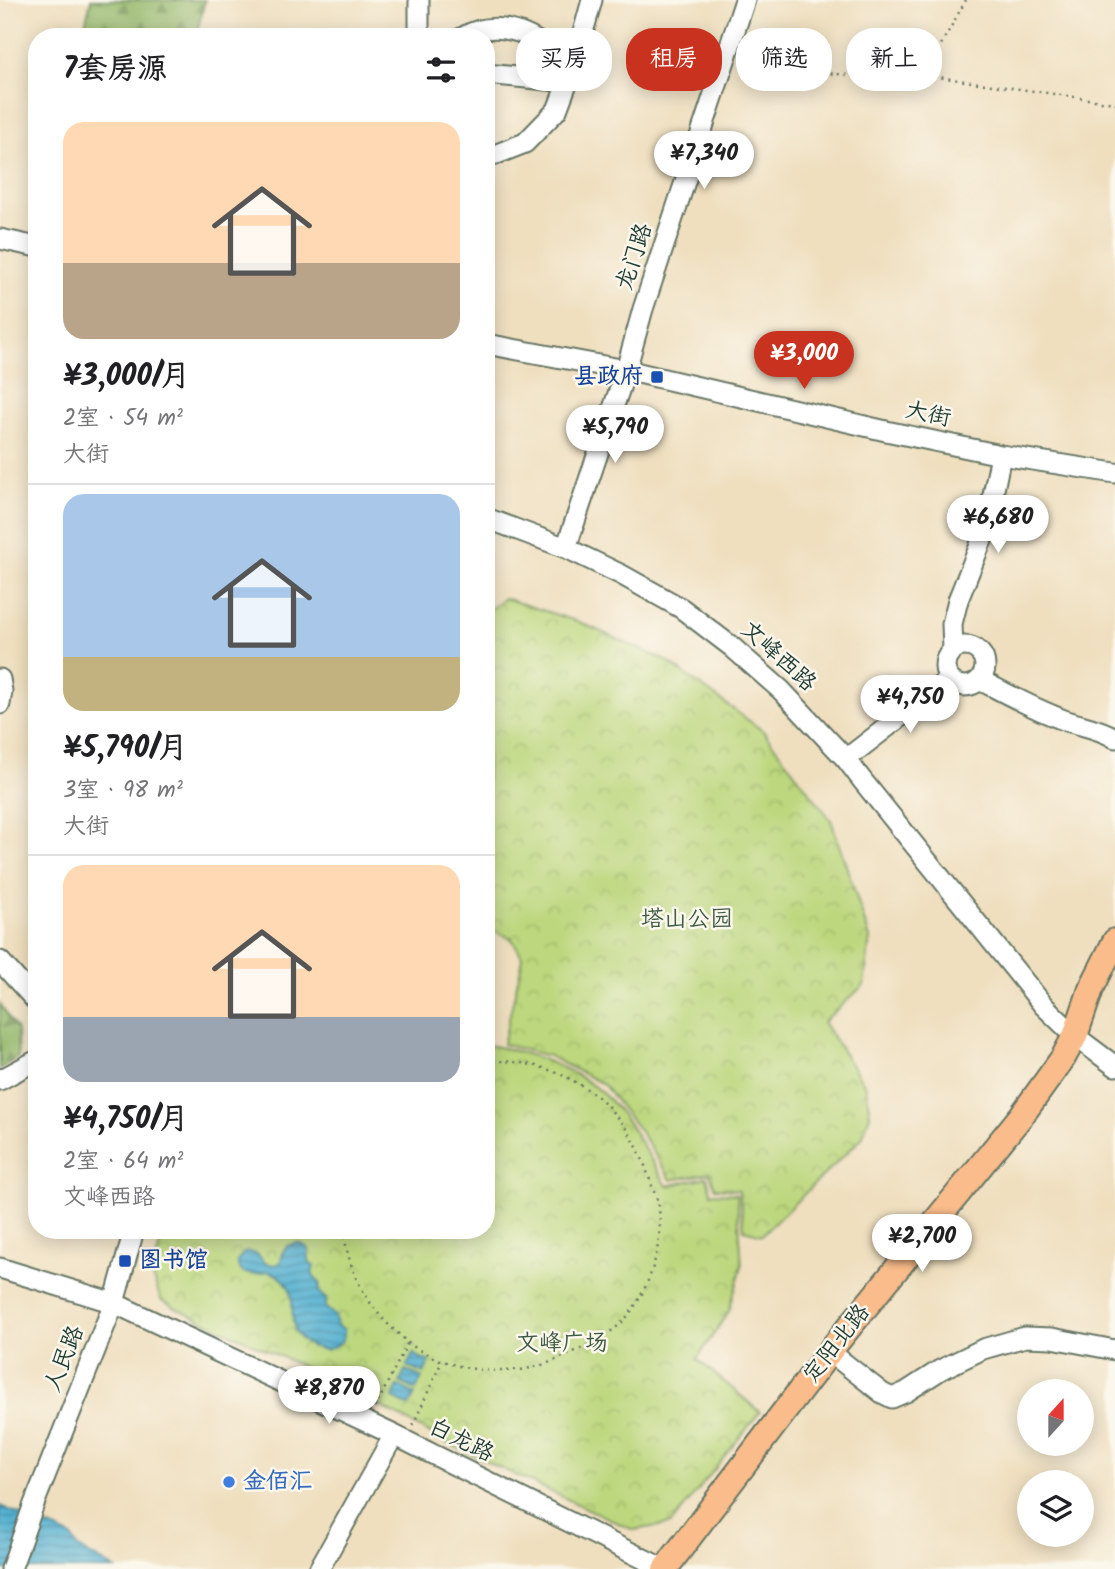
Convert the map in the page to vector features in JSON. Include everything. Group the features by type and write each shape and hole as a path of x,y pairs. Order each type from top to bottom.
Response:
{"main road":[{"name":"定阳北路","path":"664,1569 830,1352 1022,1115 1063,1058 1075,1036 1091,989 1115,941"}],"street":[{"path":"419,0 419,28"},
{"path":"584,28 592,0"},
{"name":"龙门路","path":"566,548 745,0"},
{"path":"495,29 516,32"},
{"path":"495,75 516,77"},
{"path":"495,154 525,143 556,110 564,91"},
{"path":"0,239 28,245"},
{"name":"大街","path":"495,346 626,370 1001,455 1115,473"},
{"path":"953,649 952,624 958,600 986,530 1001,455"},
{"name":"文峰西路","path":"495,521 566,548 681,608 781,690 846,759 1044,1006 1075,1036 1115,1066"},
{"path":"965,645 982,655 985,668 980,680 968,686 949,679 945,660 953,649 965,645"},
{"path":"0,679 0,704"},
{"path":"846,759 949,679"},
{"path":"980,680 1054,716 1115,738"},
{"path":"0,961 28,992"},
{"path":"0,1080 28,1065"},
{"name":"人民路","path":"10,1569 114,1303 132,1239"},
{"name":"白龙路","path":"0,1268 114,1303 400,1437 664,1569"},
{"path":"830,1352 892,1398 940,1370 984,1349 1026,1337 1052,1338 1115,1350"},
{"path":"319,1569 400,1437"}],"path":[{"path":"942,43 966,0"},
{"path":"724,65 846,75"},
{"path":"942,78 1115,103"},
{"path":"345,1239 358,1283 379,1316 408,1342 442,1361 480,1370 519,1370 557,1360 594,1342 625,1319 646,1286 659,1245 659,1207 646,1168 629,1133 604,1103 573,1080 536,1066 495,1061"},
{"path":"368,1422 408,1342"},
{"path":"400,1437 442,1361"}],"green space":[{"path":"91,0 205,0 198,28 84,28"},
{"name":"塔山公园","path":"504,598 579,622 667,661 763,731 831,820 870,938 864,985 823,1022 866,1087 870,1115 862,1138 762,1235 744,1230 739,1190 715,1188 710,1173 671,1180 639,1130 603,1084 549,1056 503,1044 523,958 512,939 495,931 495,605"},
{"path":"0,1004 17,1030 18,1057 0,1069"},
{"name":"文峰广场","path":"495,1047 524,1053 577,1075 607,1098 626,1120 667,1186 707,1177 711,1193 737,1194 742,1266 729,1311 697,1359 760,1412 671,1524 633,1530 449,1444 342,1385 176,1308 161,1300 152,1274 162,1239 495,1239"}],"water":[{"path":"297,1243 308,1249 310,1264 314,1266 313,1276 320,1283 319,1288 326,1299 326,1308 334,1315 338,1327 344,1329 342,1340 326,1350 308,1344 298,1335 293,1324 289,1288 282,1278 267,1271 258,1274 244,1273 238,1266 241,1256 247,1251 257,1254 265,1263 280,1263 286,1247"},
{"path":"413,1354 429,1362 424,1374 407,1366"},
{"path":"405,1370 422,1378 416,1390 400,1382"},
{"path":"398,1386 415,1394 409,1406 393,1398"},
{"path":"0,1506 71,1536 77,1547 115,1569 0,1569"}],"place":[{"name":"县政府","path":"657,377"},
{"name":"图书馆","path":"125,1261"},
{"name":"金佰汇","path":"229,1482"}]}
